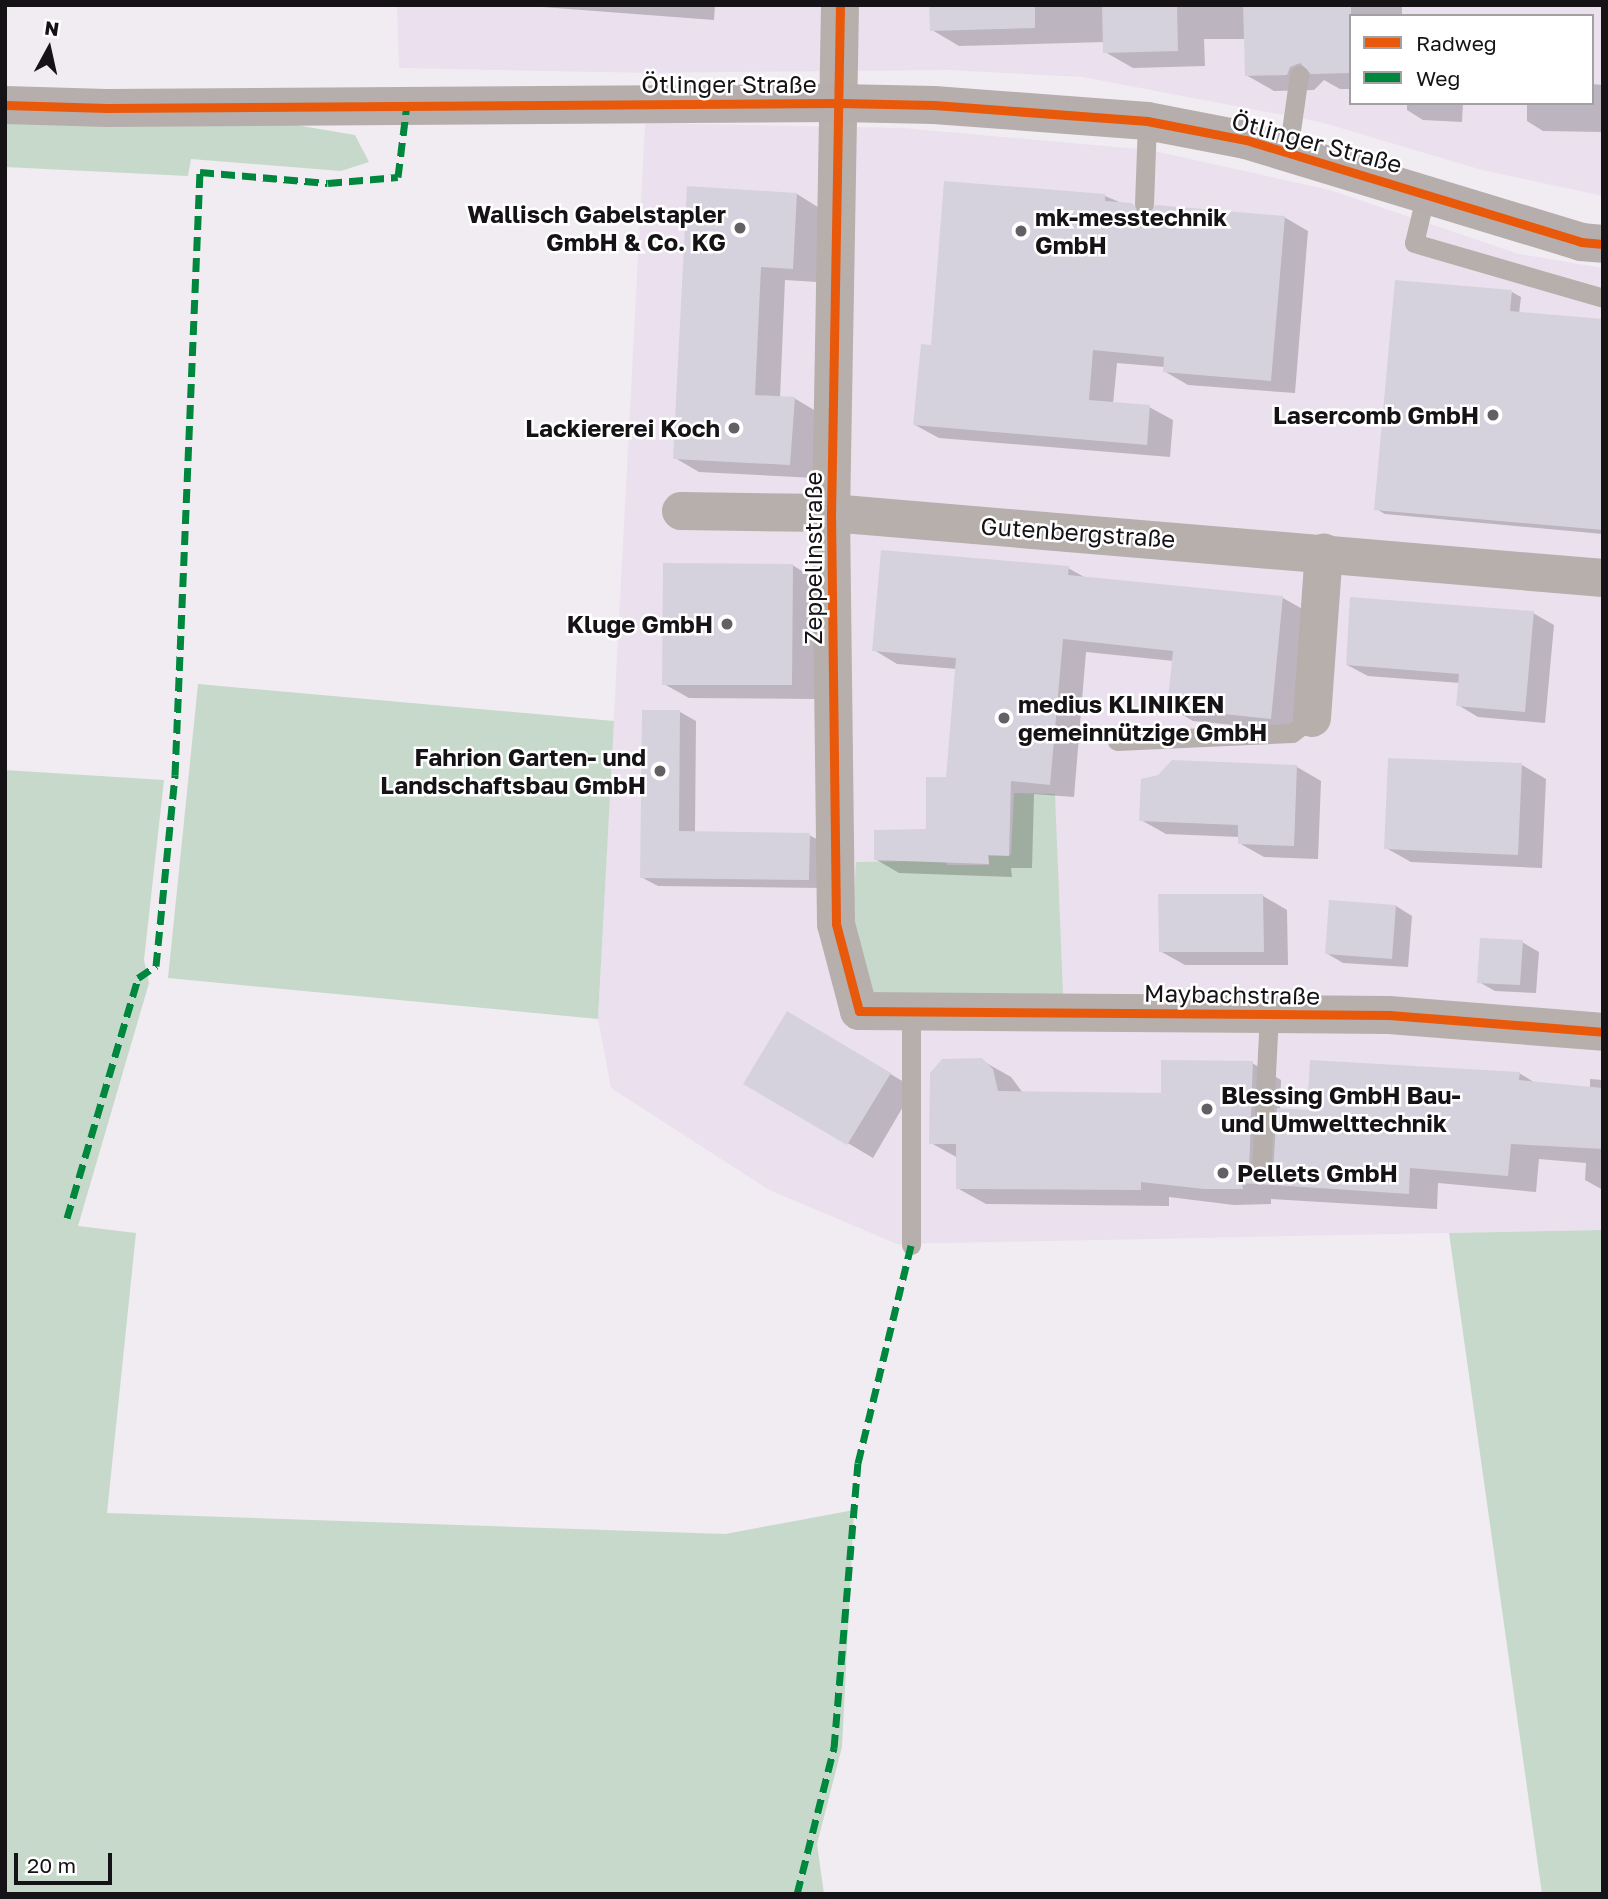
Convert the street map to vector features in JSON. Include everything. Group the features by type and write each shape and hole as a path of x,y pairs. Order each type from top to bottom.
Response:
{"street":[{"name":"Zeppelinstraße","path":"840,5 831,513 836,925 859,1011"},
{"name":"Ötlinger Straße","path":"5,105 107,108 839,103 934,105 1147,121 1288,152 1581,242 1603,244"},
{"name":"Zeppelinstraße","path":"681,511 831,513"},
{"name":"Gutenbergstraße","path":"831,513 1324,552 1603,578"},
{"path":"1312,718 1324,552"},
{"name":"Maybachstraße","path":"859,1011 1389,1015 1603,1032"}],"lane":[{"path":"1288,152 1299,75"},
{"path":"1144,204 1147,121"},
{"path":"1426,193 1414,243 1603,298"},
{"path":"1117,741 1292,733 1312,718"},
{"path":"911,1013 911,1245"},
{"path":"1261,1172 1269,1014"}],"shaded area":[{"path":"397,5 1603,5 1603,196 1482,170 1320,122 1082,77 949,70 649,73 399,68"},
{"path":"645,123 904,128 1150,150 1330,190 1519,254 1603,268 1603,1230 897,1244 769,1190 611,1088 598,1019"}],"green space":[{"path":"5,114 272,121 355,135 369,162 341,171 191,159 188,176 5,167"},
{"path":"198,684 614,721 598,1019 168,978"},
{"path":"5,770 164,780 144,960 149,983 78,1226 136,1233 107,1513 725,1534 854,1510 842,1747 817,1844 824,1894 5,1894"},
{"path":"1014,793 1055,794 1063,994 870,996 853,918 856,862 917,861 946,855 947,865 989,865 989,856 1011,855"},
{"path":"1603,1230 1603,1894 1542,1894 1449,1233"}],"building":[{"path":"929,5 1035,5 1035,28 930,31"},
{"path":"1102,5 1177,5 1178,51 1103,53"},
{"path":"1243,5 1351,5 1349,73 1311,74 1300,63 1290,67 1287,75 1245,76"},
{"path":"944,181 1105,194 1105,201 1132,203 1143,216 1156,205 1285,216 1271,381 1163,372 1164,357 1093,350 1089,400 1150,405 1147,445 913,425 921,344 931,345"},
{"path":"687,186 797,193 793,269 761,267 755,395 795,397 790,465 673,459"},
{"name":"Lasercomb GmbH","path":"1395,280 1512,290 1510,311 1603,319 1603,530 1374,510"},
{"path":"881,550 1069,566 1068,575 1283,596 1271,719 1167,708 1173,651 1063,639 1050,785 1011,781 1009,856 988,855 989,864 874,860 874,830 926,829 926,777 946,777 956,658 872,651"},
{"name":"Kluge GmbH","path":"663,563 793,564 792,685 662,685"},
{"path":"1350,597 1534,611 1525,712 1456,706 1459,674 1346,665"},
{"name":"Fahrion Garten- und Landschaftsbau GmbH","path":"642,710 680,710 679,831 810,833 809,880 640,878"},
{"path":"1388,758 1522,763 1518,855 1384,849"},
{"path":"1172,760 1297,765 1294,846 1238,844 1238,825 1139,821 1141,779 1158,775"},
{"path":"1158,894 1263,894 1264,952 1159,952"},
{"path":"1329,900 1396,905 1392,959 1325,954"},
{"path":"1480,938 1523,940 1520,985 1477,983"},
{"path":"787,1011 891,1073 847,1145 743,1084"},
{"path":"982,1058 993,1069 998,1091 1161,1093 1161,1060 1253,1061 1249,1171 1260,1184 1273,1173 1277,1108 1307,1110 1310,1060 1520,1072 1519,1080 1603,1088 1603,1149 1511,1144 1508,1176 1410,1168 1409,1194 1242,1183 1243,1189 1204,1189 1141,1182 1141,1190 956,1189 956,1144 929,1144 930,1073 942,1059"}],"marked path":[{"path":"67,1218 138,978 156,966 175,775 200,172 328,183 398,177 407,104"},
{"path":"797,1894 834,1748 858,1463 911,1245"}],"cycle path":[{"path":"840,5 831,513 836,924 859,1011 1389,1015 1603,1032"},
{"path":"5,105 107,108 840,103 934,105 1147,121 1246,140 1581,242 1603,244"}],"place":[{"name":"Wallisch Gabelstapler GmbH & Co. KG","path":"740,228"},
{"name":"mk-messtechnik GmbH","path":"1021,231"},
{"name":"Lasercomb GmbH","path":"1493,415"},
{"name":"Lackiererei Koch","path":"734,428"},
{"name":"Kluge GmbH","path":"727,624"},
{"name":"medius KLINIKEN gemeinnützige GmbH","path":"1004,718"},
{"name":"Fahrion Garten- und Landschaftsbau GmbH","path":"660,771"},
{"name":"Blessing GmbH Bau- und Umwelttechnik","path":"1207,1109"},
{"name":"Pellets GmbH","path":"1223,1173"}]}
